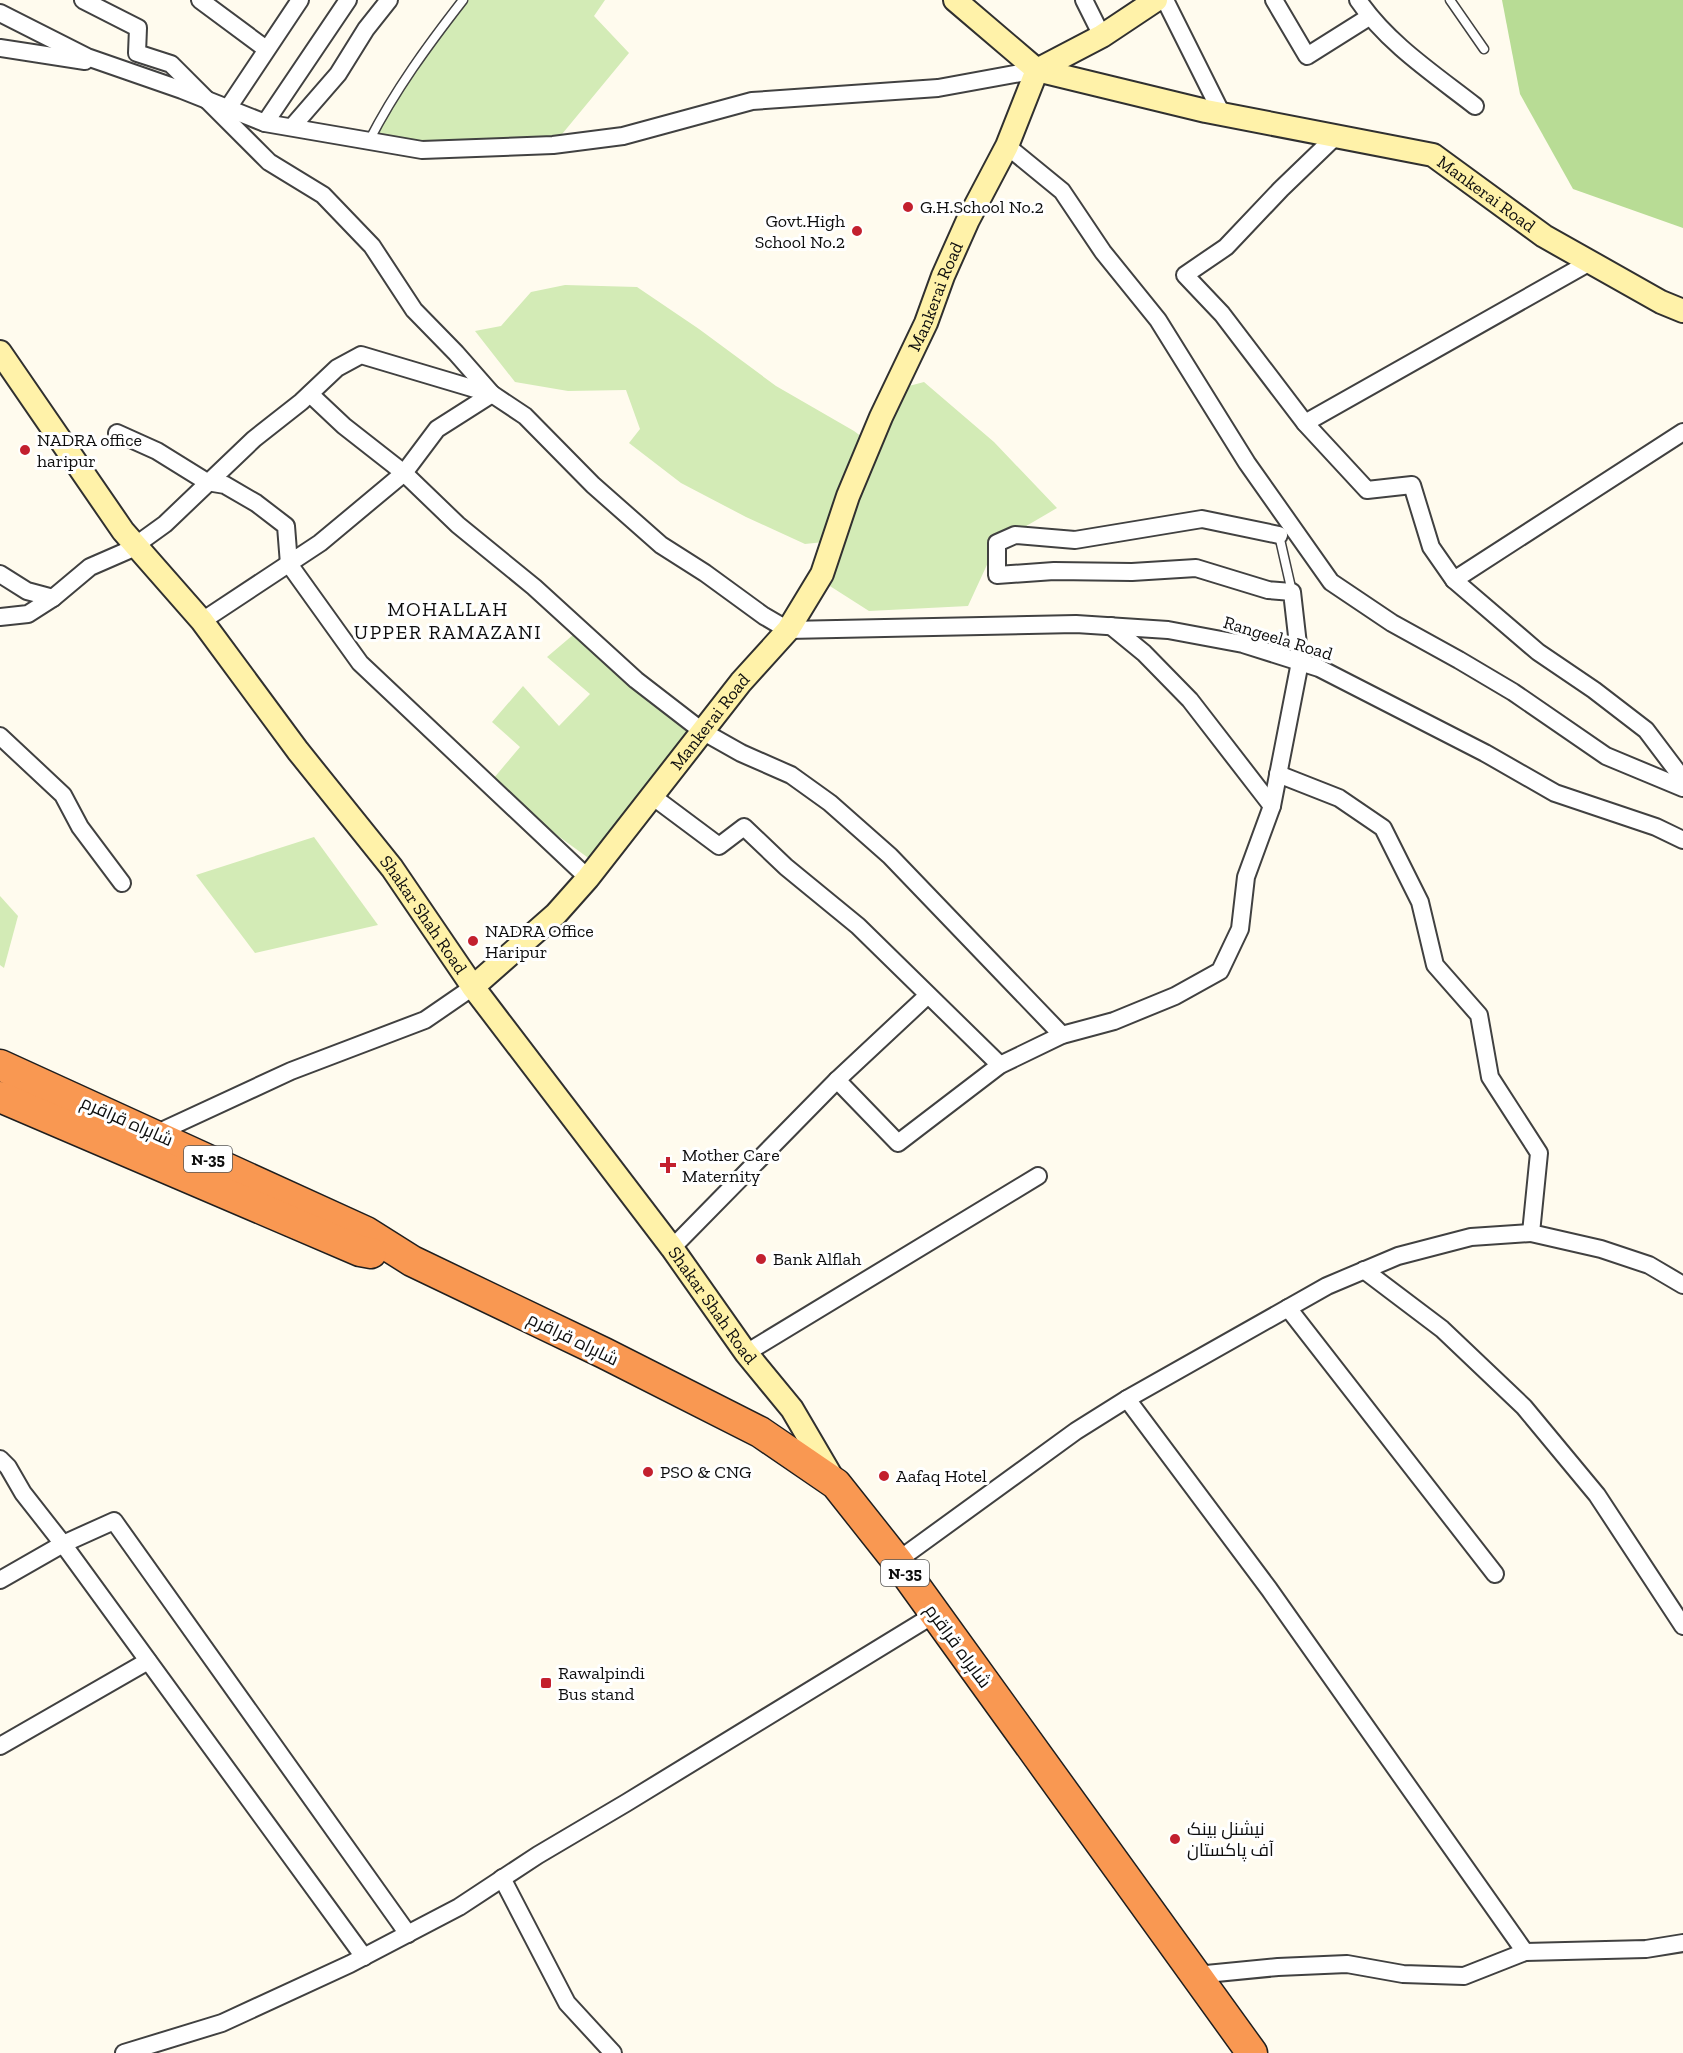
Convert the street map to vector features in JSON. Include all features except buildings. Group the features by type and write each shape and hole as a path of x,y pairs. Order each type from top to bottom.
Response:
{"highway":[{"name":"شاہراہ قراقرم","path":"0,1065 366,1232 412,1261 604,1353 760,1432 836,1484 897,1561 1252,2053"},
{"name":"شاہراہ قراقرم","path":"0,1097 360,1251 412,1261"}],"street":[{"path":"82,0 138,28 138,53 171,64 269,162 323,195 372,246 414,310 492,394 525,416 593,485 661,544 764,616 788,630"},
{"path":"200,0 266,50"},
{"path":"228,108 300,0"},
{"path":"265,123 348,0"},
{"path":"292,127 338,74 366,29 389,0"},
{"path":"955,0 1037,70"},
{"path":"1084,0 1102,36"},
{"path":"0,13 87,57 206,99 265,123 422,150 553,145 623,136 752,101 938,88 1037,70 1102,36 1156,0"},
{"path":"1165,0 1222,114"},
{"path":"1274,0 1306,56 1369,17"},
{"path":"1358,0 1369,17 1416,59 1475,106"},
{"path":"0,48 117,67"},
{"name":"Mankerai Road","path":"473,987 556,914 588,878 741,682 788,630 822,574 848,496 881,417 926,323 968,220 1007,146 1037,70 1222,114 1433,155 1544,236 1661,302 1683,311"},
{"path":"1336,136 1226,247 1185,275 1222,314 1305,423 1367,490 1412,485 1431,547 1454,580 1538,652 1594,690 1646,730 1683,779"},
{"path":"1007,146 1062,191 1103,252 1158,320 1247,463 1331,582 1392,623 1513,692 1606,756 1683,788"},
{"path":"1305,423 1590,262"},
{"name":"Shakar Shah Road","path":"0,352 123,531 201,621 298,751 392,868 473,987 672,1248 746,1353 792,1409 836,1484"},
{"path":"0,617 28,614 53,598 90,567 129,550 165,524 254,439 338,368 361,355 492,394"},
{"path":"310,393 345,426 404,472 458,525 534,587 636,680 702,731 741,753 791,775 830,802 890,856 1062,1035"},
{"path":"201,621 320,543 404,472 437,429 492,394"},
{"path":"1454,580 1683,432"},
{"path":"117,433 157,451 207,482 225,485 256,503 286,526 289,564 360,663 588,878"},
{"path":"837,1080 898,1143 1000,1065 1062,1035 1114,1021 1175,996 1220,971 1240,929 1246,877 1272,806 1300,662 1292,592 1268,590 1196,568 1132,572 1054,571 997,575 997,543 1015,535 1075,540 1202,519 1279,535"},
{"path":"0,574 27,591 53,598"},
{"name":"Rangeela Road","path":"788,630 1076,624 1168,630 1232,642 1319,668 1485,753 1556,793 1656,827 1683,840"},
{"path":"1111,626 1144,652 1190,700 1272,806"},
{"path":"0,736 63,795 80,827 122,883"},
{"path":"1278,774 1339,798 1383,828 1420,902 1435,965 1479,1014 1490,1077 1539,1154 1531,1233"},
{"path":"652,796 720,846 744,827 786,867 858,926 1000,1065"},
{"path":"155,1134 291,1071 425,1020 473,987"},
{"path":"672,1248 837,1080 928,995"},
{"path":"746,1353 1038,1176"},
{"path":"897,1561 1076,1431 1127,1399 1328,1286 1398,1256 1471,1237 1531,1233 1601,1249 1649,1265 1683,1285"},
{"path":"1365,1270 1442,1329 1524,1407 1597,1495 1683,1626"},
{"path":"1288,1308 1495,1574"},
{"path":"1127,1399 1269,1589 1525,1952"},
{"path":"3,1465 364,1957"},
{"path":"0,1580 63,1544 114,1521 408,1934"},
{"path":"124,2053 222,2023 364,1957 459,1907 538,1855 935,1614"},
{"path":"0,1746 148,1661"},
{"path":"502,1878 567,2003 613,2053"},
{"path":"1196,1975 1347,1964 1403,1974 1464,1976 1525,1952 1646,1949 1683,1942"}],"lane":[{"path":"369,141 388,105 463,0"},
{"path":"1450,0 1484,49"},
{"path":"1279,535 1292,592"}],"green space":[{"path":"463,0 605,0 594,16 629,53 553,145 369,141"},
{"path":"1502,0 1683,0 1683,228 1573,189 1520,94"},
{"path":"565,285 637,287 776,386 854,431 870,443 894,390 924,382 994,442 1057,508 997,543 968,606 869,611 822,581 833,541 805,544 746,517 681,483 629,443 640,429 626,390 568,391 515,382 475,331 501,326 531,292"},
{"path":"580,629 702,731 598,865 488,785 520,747 492,722 523,686 559,726 590,694 547,657"},
{"path":"314,837 378,925 255,953 196,875"},
{"path":"0,896 18,916 4,968 0,965"}],"place":[{"name":"G.H.School No.2","path":"908,207"},
{"name":"Govt.High School No.2","path":"857,231"},
{"name":"NADRA office haripur","path":"25,450"},
{"name":"NADRA Office Haripur","path":"473,941"},
{"name":"Mother Care Maternity","path":"668,1165"},
{"name":"Bank Alflah","path":"761,1259"},
{"name":"PSO & CNG","path":"648,1472"},
{"name":"Aafaq Hotel","path":"884,1476"},
{"name":"Rawalpindi Bus stand","path":"546,1683"},
{"name":"نیشنل بینک آف پاکستان","path":"1175,1839"}],"district":[{"name":"MOHALLAH UPPER RAMAZANI","path":"448,620"}]}
